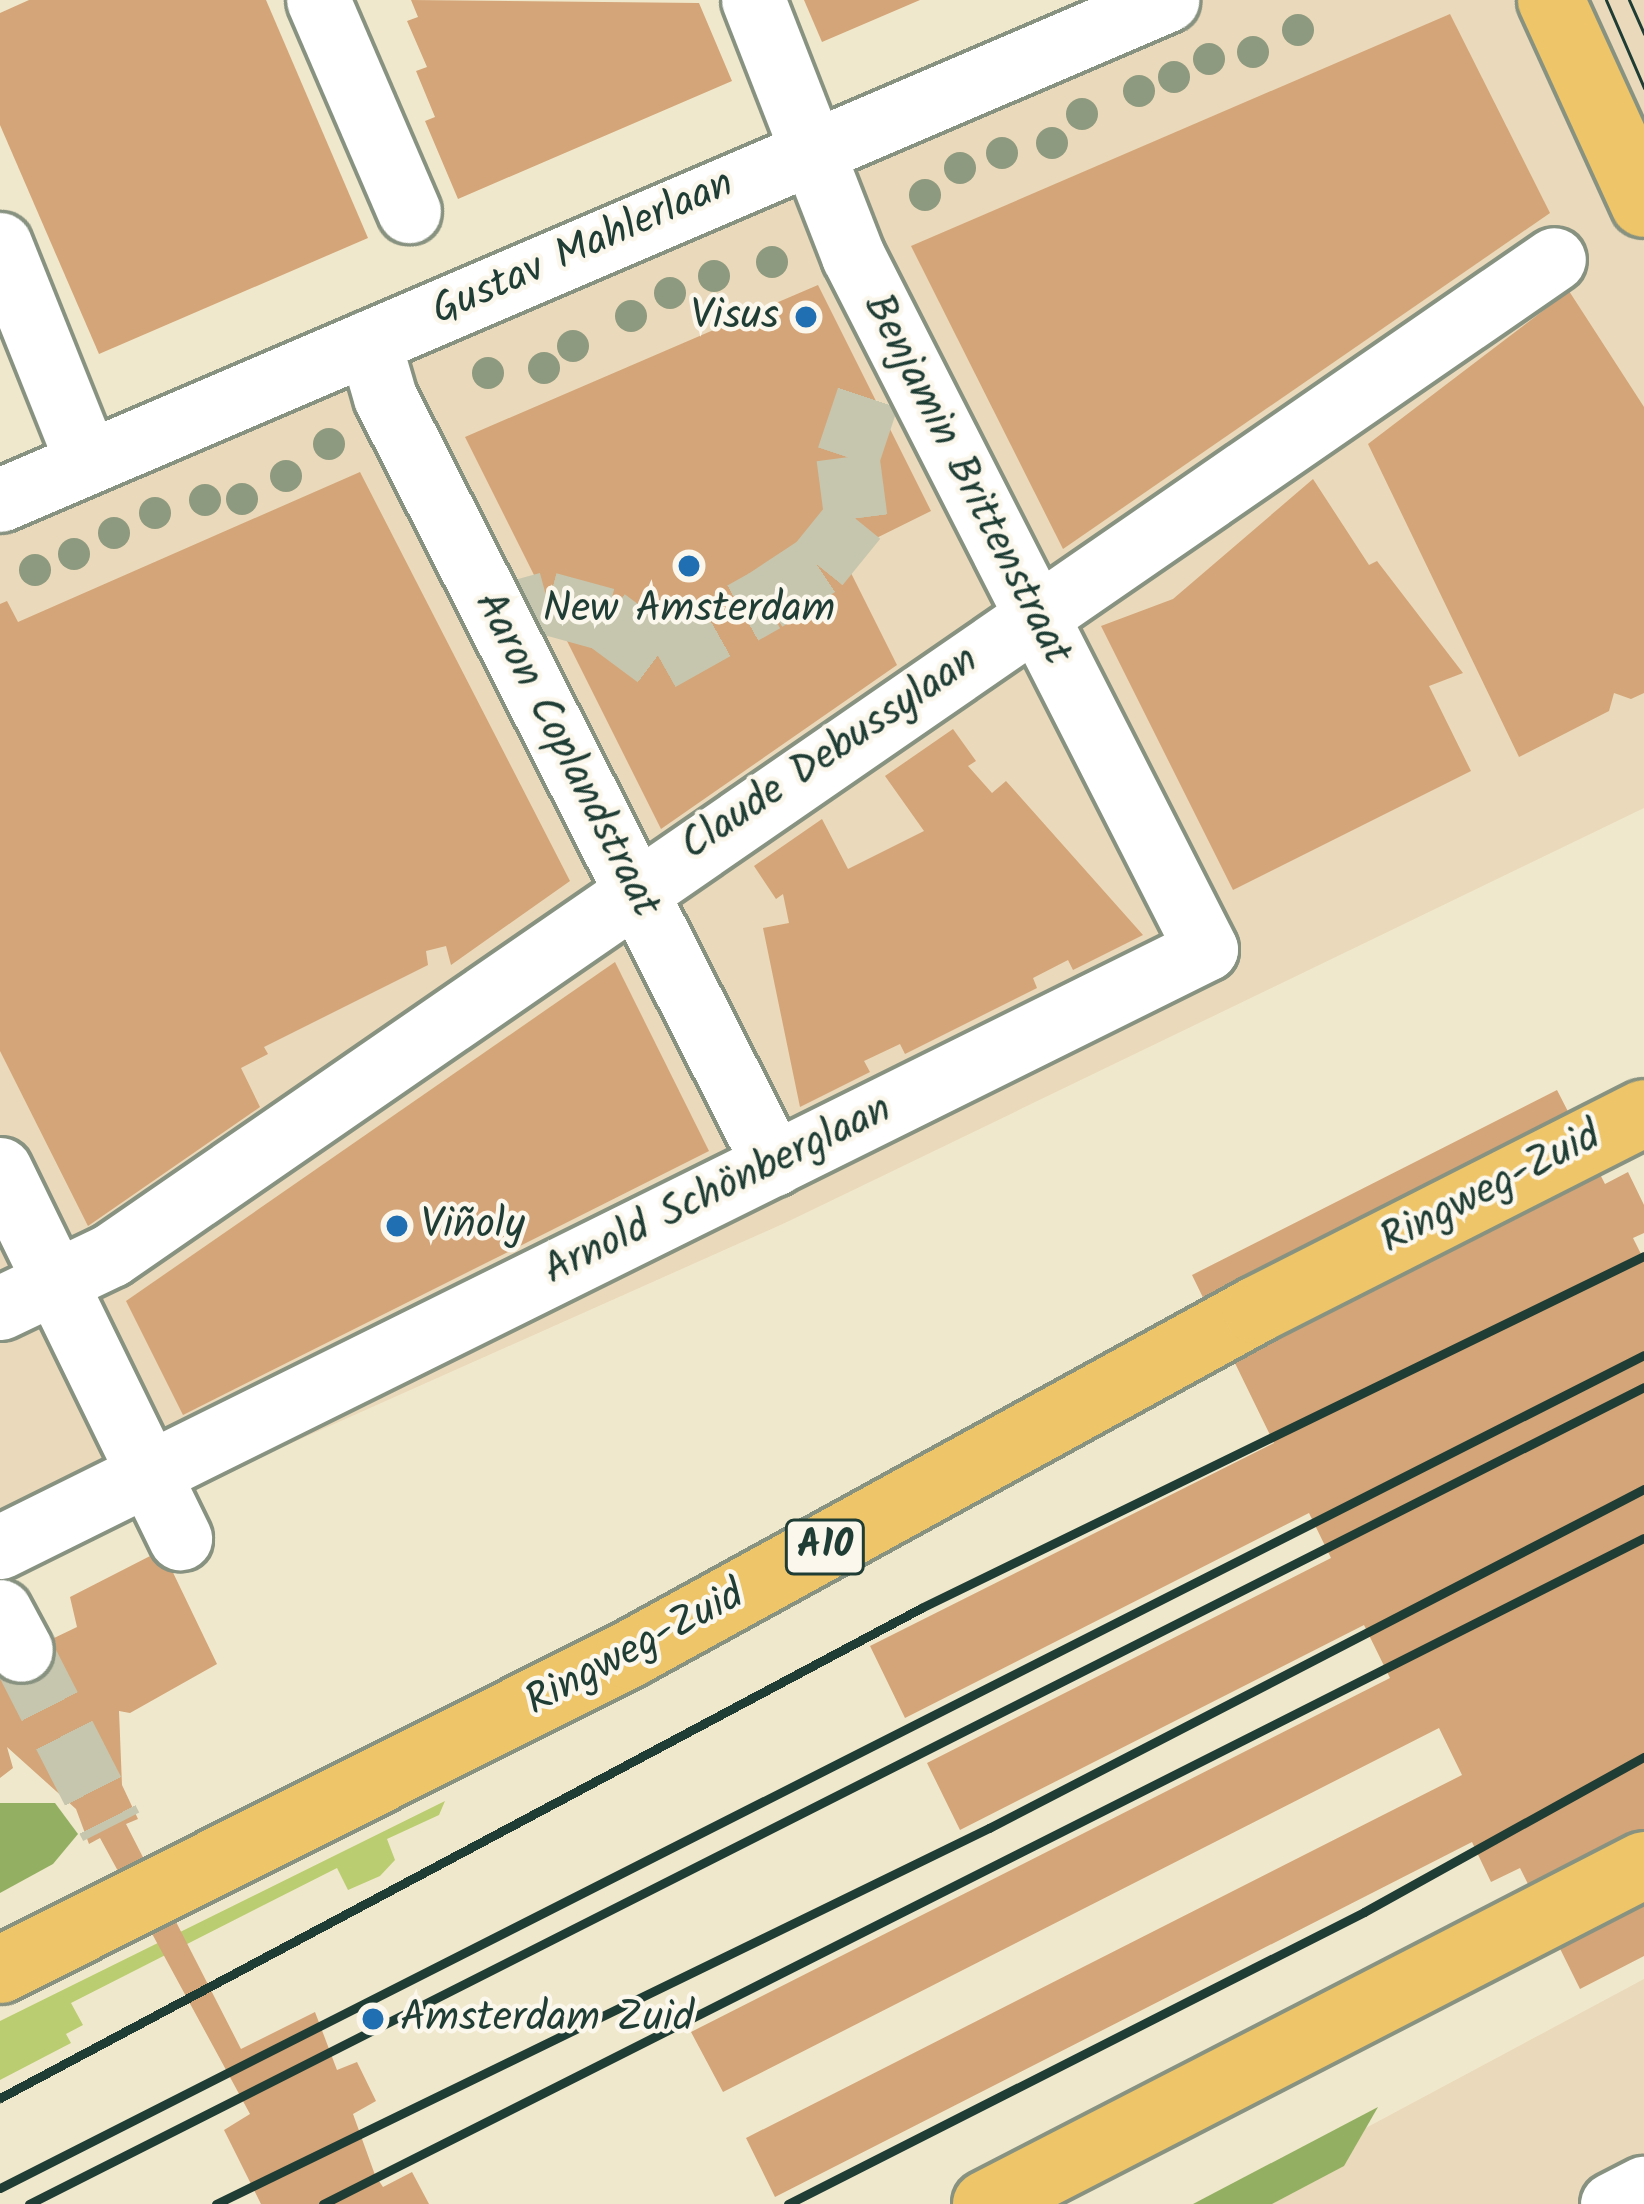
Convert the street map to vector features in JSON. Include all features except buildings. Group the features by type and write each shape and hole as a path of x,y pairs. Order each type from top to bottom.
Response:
{"main road":[{"path":"1551,0 1644,204"},
{"name":"Ringweg-Zuid","path":"0,1970 628,1655 1256,1310 1644,1113"},
{"path":"986,2204 1644,1865"}],"street":[{"path":"318,0 409,211"},
{"name":"Benjamin Brittenstraat","path":"753,0 813,148 890,380 1033,617 1206,949"},
{"name":"Gustav Mahlerlaan","path":"0,500 1167,0"},
{"path":"0,244 87,461"},
{"name":"Claude Debussylaan","path":"27,1295 110,1255 1554,259"},
{"name":"Aaron Coplandstraat","path":"369,342 385,397 774,1164"},
{"name":"Arnold Schönberglaan","path":"0,1547 1206,949"},
{"path":"0,1169 27,1295 147,1473 180,1538"},
{"path":"1612,2204 1644,2188"}],"shaded area":[{"path":"1156,0 1644,0 1644,808 787,1222 0,1573 0,502"},
{"path":"1644,1979 1644,2204 1224,2204"}],"green space":[{"path":"445,1801 439,1815 387,1839 395,1860 380,1876 348,1890 337,1868 71,2003 83,2025 66,2034 71,2043 0,2080 0,2021"},
{"path":"0,1803 55,1803 78,1834 53,1864 0,1893"},
{"path":"1378,2107 1344,2166 1272,2204 1193,2204"}],"tunnel":[{"path":"496,617 548,603 606,619 660,659 765,600 818,565 856,518 848,457 870,391"},
{"path":"21,1650 111,1826"}],"tram line":[{"path":"1606,0 1644,88"},
{"path":"1629,0 1644,34"}],"railway":[{"path":"0,2098 921,1608 1644,1256"},
{"path":"0,2188 1644,1355"},
{"path":"29,2204 1644,1387"},
{"path":"216,2204 989,1828 1644,1489"},
{"path":"323,2204 1644,1538"},
{"path":"788,2204 1364,1912 1644,1757"}],"place":[{"name":"Visus","path":"806,317"},
{"name":"New Amsterdam","path":"689,566"},
{"name":"Viñoly","path":"397,1226"},
{"name":"Amsterdam Zuid","path":"373,2019"}]}
